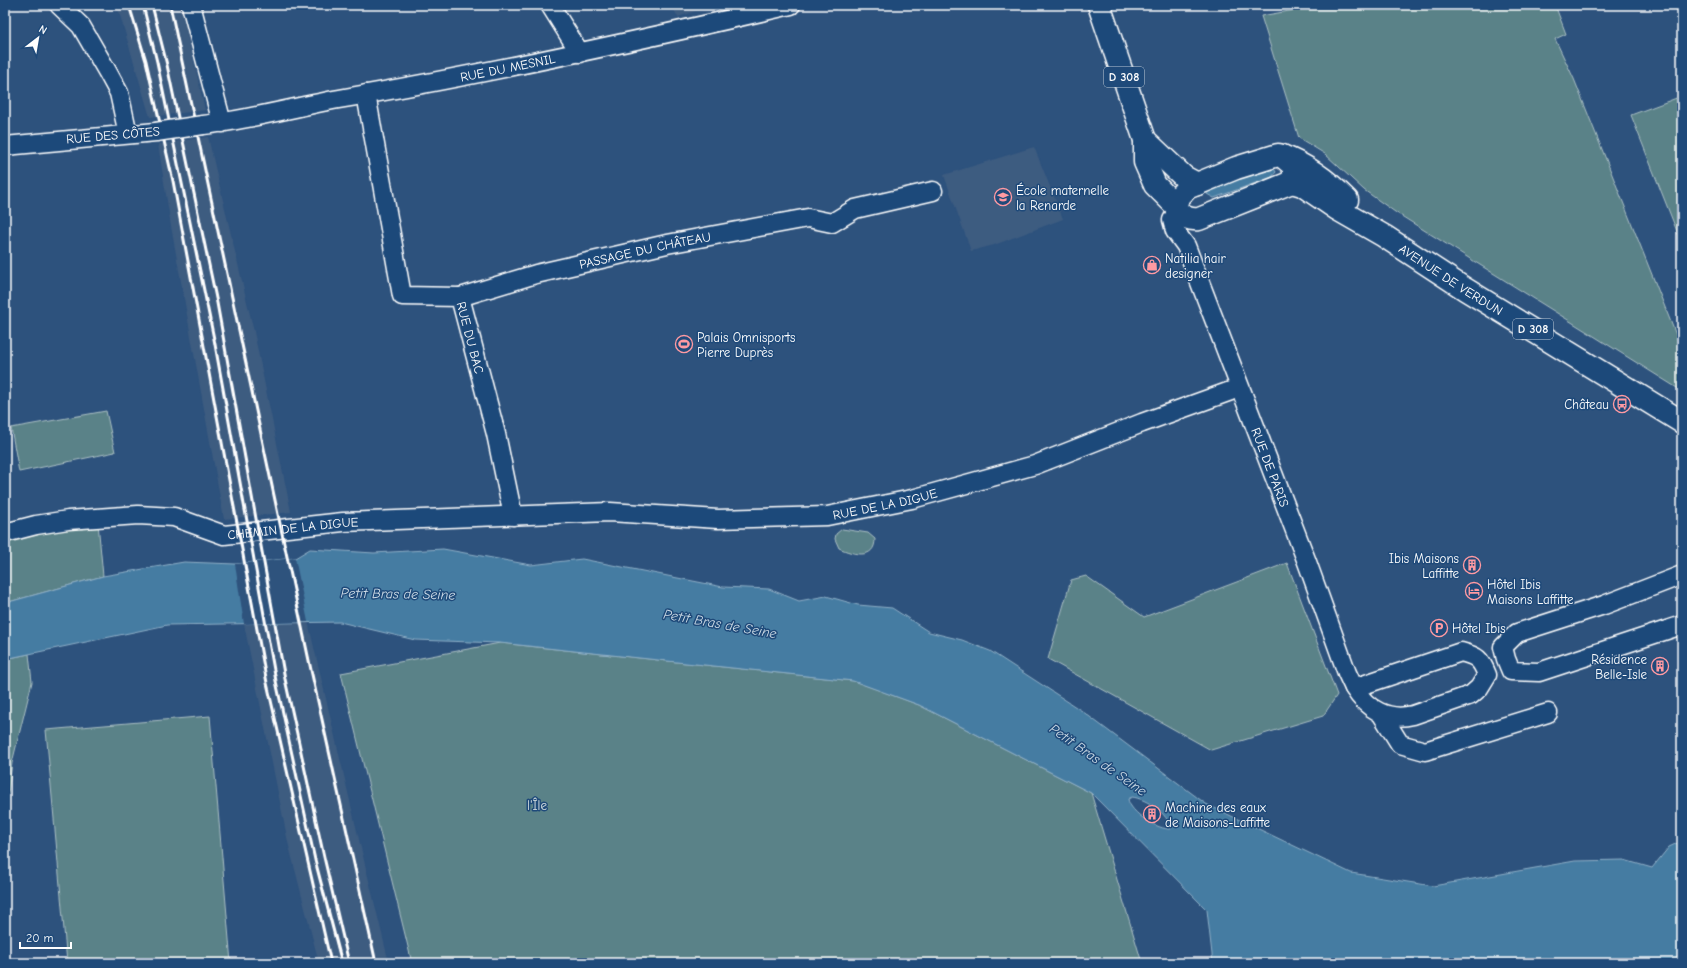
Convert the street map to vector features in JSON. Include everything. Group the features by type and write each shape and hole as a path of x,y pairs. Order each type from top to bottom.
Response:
{"main road":[{"name":"D 308","path":"1101,8 1145,140 1145,162 1155,185 1182,212"},
{"name":"D 308","path":"1145,140 1184,177 1197,184"},
{"path":"1274,156 1282,156 1294,166 1292,182 1199,219 1182,212 1176,200 1187,188 1258,161 1274,156"},
{"name":"AVENUE DE VERDUN","path":"1282,156 1299,162 1315,173 1343,196 1384,236"},
{"name":"AVENUE DE VERDUN","path":"1292,182 1302,184 1336,209 1384,236 1465,289 1682,422"}],"street":[{"path":"59,5 81,26 119,93 128,134"},
{"path":"191,5 222,123"},
{"path":"550,5 580,53"},
{"name":"RUE DU MESNIL","path":"222,123 302,106 432,83 580,53 791,5"},
{"name":"RUE DU BAC","path":"366,94 402,296 460,297 496,434 513,516"},
{"name":"RUE DES CÔTES","path":"5,146 156,132 222,123"},
{"name":"PASSAGE DU CHÂTEAU","path":"460,297 536,274 667,244 808,218 832,223 855,210 933,190"},
{"name":"RUE DE PARIS","path":"1182,212 1186,246 1304,555 1347,673 1354,688 1358,696 1372,709 1382,715 1403,718 1413,716 1471,695 1479,688 1487,674 1476,656 1461,652 1354,688"},
{"name":"RUE DE LA DIGUE","path":"513,516 610,512 718,519 828,516 901,502 1035,465 1142,423 1239,388"},
{"name":"CHEMIN DE LA DIGUE","path":"5,534 36,525 68,520 138,515 174,517 224,535 343,522 513,516"},
{"path":"1682,576 1604,605 1517,634 1503,647 1511,671 1539,672 1682,625"},
{"path":"1382,715 1400,744 1425,751 1548,713"}],"shaded area":[{"path":"117,5 181,5 205,110 150,117"},
{"path":"671,5 713,5 678,17"},
{"path":"208,137 254,332 291,512 224,519 171,226 158,144"},
{"name":"École maternelle la Renarde","path":"1034,147 1063,219 994,245 971,251 944,175"},
{"path":"308,622 389,963 319,963 288,842 244,624"}],"green space":[{"path":"1323,5 1555,5 1566,34 1555,39 1574,79 1682,350 1682,391 1395,212 1364,190 1325,154 1299,138 1261,16"},
{"path":"1682,96 1682,244 1631,115"},
{"path":"106,411 115,452 19,472 11,428"},
{"path":"98,523 103,576 5,603 5,541 54,529"},
{"path":"842,529 868,533 875,539 874,546 871,551 856,554 839,548 835,539 836,534"},
{"path":"1287,563 1337,695 1323,716 1211,750 1048,659 1071,580 1086,576 1144,617"},
{"name":"l'Île","path":"500,643 854,681 919,705 1091,793 1142,963 412,963 341,673"},
{"path":"29,654 32,682 12,763 5,816 5,659"},
{"path":"210,716 231,963 67,963 46,730"}],"water":[{"path":"1273,167 1276,172 1272,177 1214,198 1207,194 1209,187"},
{"name":"Petit Bras de Seine","path":"310,549 374,553 443,549 531,565 582,559 723,587 769,589 799,601 826,596 858,605 892,608 929,632 962,640 990,651 1082,711 1206,804 1351,873 1433,886 1575,861 1624,860 1652,868 1669,847 1682,841 1682,963 1213,963 1207,910 1091,793 919,705 853,681 500,643 415,640 340,622 167,625 5,659 5,603 103,576 184,562 235,564 295,558","holes":["1132,797 1138,798 1161,812 1169,823 1171,829 1166,829 1152,824 1139,815 1134,810 1128,799"]}],"pier":[{"path":"295,558 308,622 244,624 235,564"}],"railway":[{"path":"129,5 146,61 173,181 267,683 331,963"},
{"path":"143,5 157,62 214,339 276,681 315,860 342,963"},
{"path":"152,5 167,65 217,303 285,679 349,963"},
{"path":"170,5 311,670 376,963"}],"place":[{"name":"École maternelle la Renarde","path":"1003,197"},
{"name":"Natilia hair designer","path":"1152,265"},
{"name":"Palais Omnisports Pierre Duprès","path":"684,344"},
{"name":"Château","path":"1622,404"},
{"name":"Ibis Maisons Laffitte","path":"1472,565"},
{"name":"Hôtel Ibis Maisons Laffitte","path":"1474,591"},
{"name":"Hôtel Ibis","path":"1439,628"},
{"name":"Résidence Belle-Isle","path":"1660,666"},
{"name":"Machine des eaux de Maisons-Laffitte","path":"1152,814"}]}
